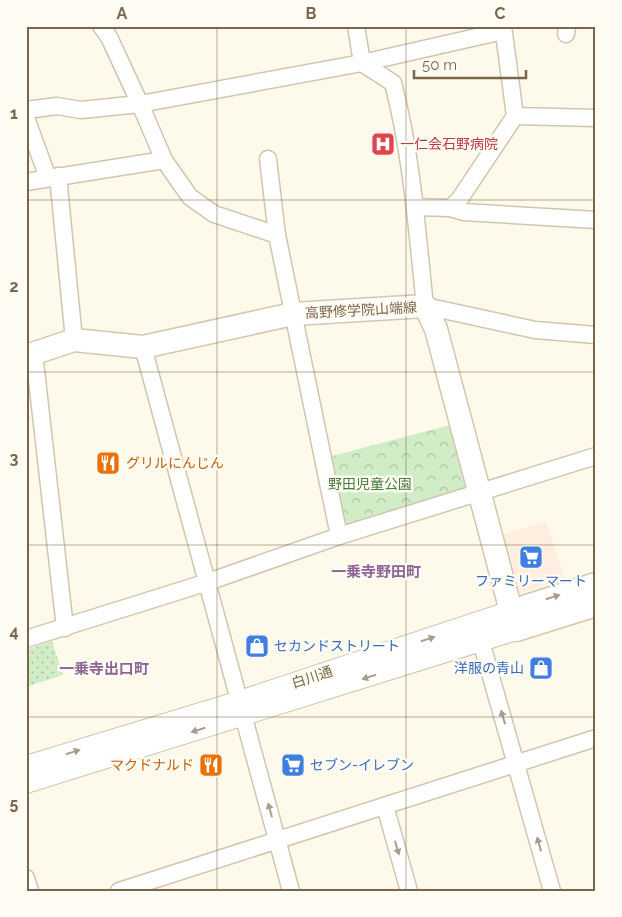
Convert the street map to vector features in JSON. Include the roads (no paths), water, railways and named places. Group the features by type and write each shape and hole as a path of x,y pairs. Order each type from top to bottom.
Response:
{"main road":[{"name":"高野修学院山端線","path":"30,355 74,340 143,348 293,314 425,306 436,329 514,621"},
{"name":"白川通","path":"514,621 596,584"},
{"name":"白川通","path":"514,621 596,605"}],"street":[{"path":"101,26 140,104 164,160 190,197 214,214 277,235"},
{"path":"356,26 362,63 393,82 399,106 415,207 425,306 535,330 596,335"},
{"path":"26,110 57,106 81,110 140,104 362,63 503,28 515,116 459,200 450,208"},
{"path":"515,116 596,118"},
{"path":"26,118 53,177 74,340"},
{"path":"268,159 277,235 339,536"},
{"path":"26,182 164,160"},
{"path":"415,207 450,208 464,212 596,220"},
{"path":"143,348 292,891"},
{"path":"30,355 65,628"},
{"path":"26,639 208,582 339,536 596,456"},
{"name":"白川通","path":"26,783 243,708 514,621"},
{"path":"479,632 552,891"},
{"name":"白川通","path":"26,766 243,708"},
{"path":"119,891 157,885 278,841 596,738"},
{"path":"385,806 409,891"},
{"path":"26,878 30,891"}],"place":[{"name":"一仁会石野病院","path":"383,144"},
{"name":"グリルにんじん","path":"108,463"},
{"name":"ファミリーマート","path":"531,557"},
{"name":"セカンドストリート","path":"257,646"},
{"name":"洋服の青山","path":"541,668"},
{"name":"マクドナルド","path":"211,765"},
{"name":"セブン-イレブン","path":"293,765"}],"district":[{"name":"一乗寺野田町","path":"376,572"},
{"name":"一乗寺出口町","path":"104,669"}],"park label":[{"name":"野田児童公園","path":"370,484"}]}
